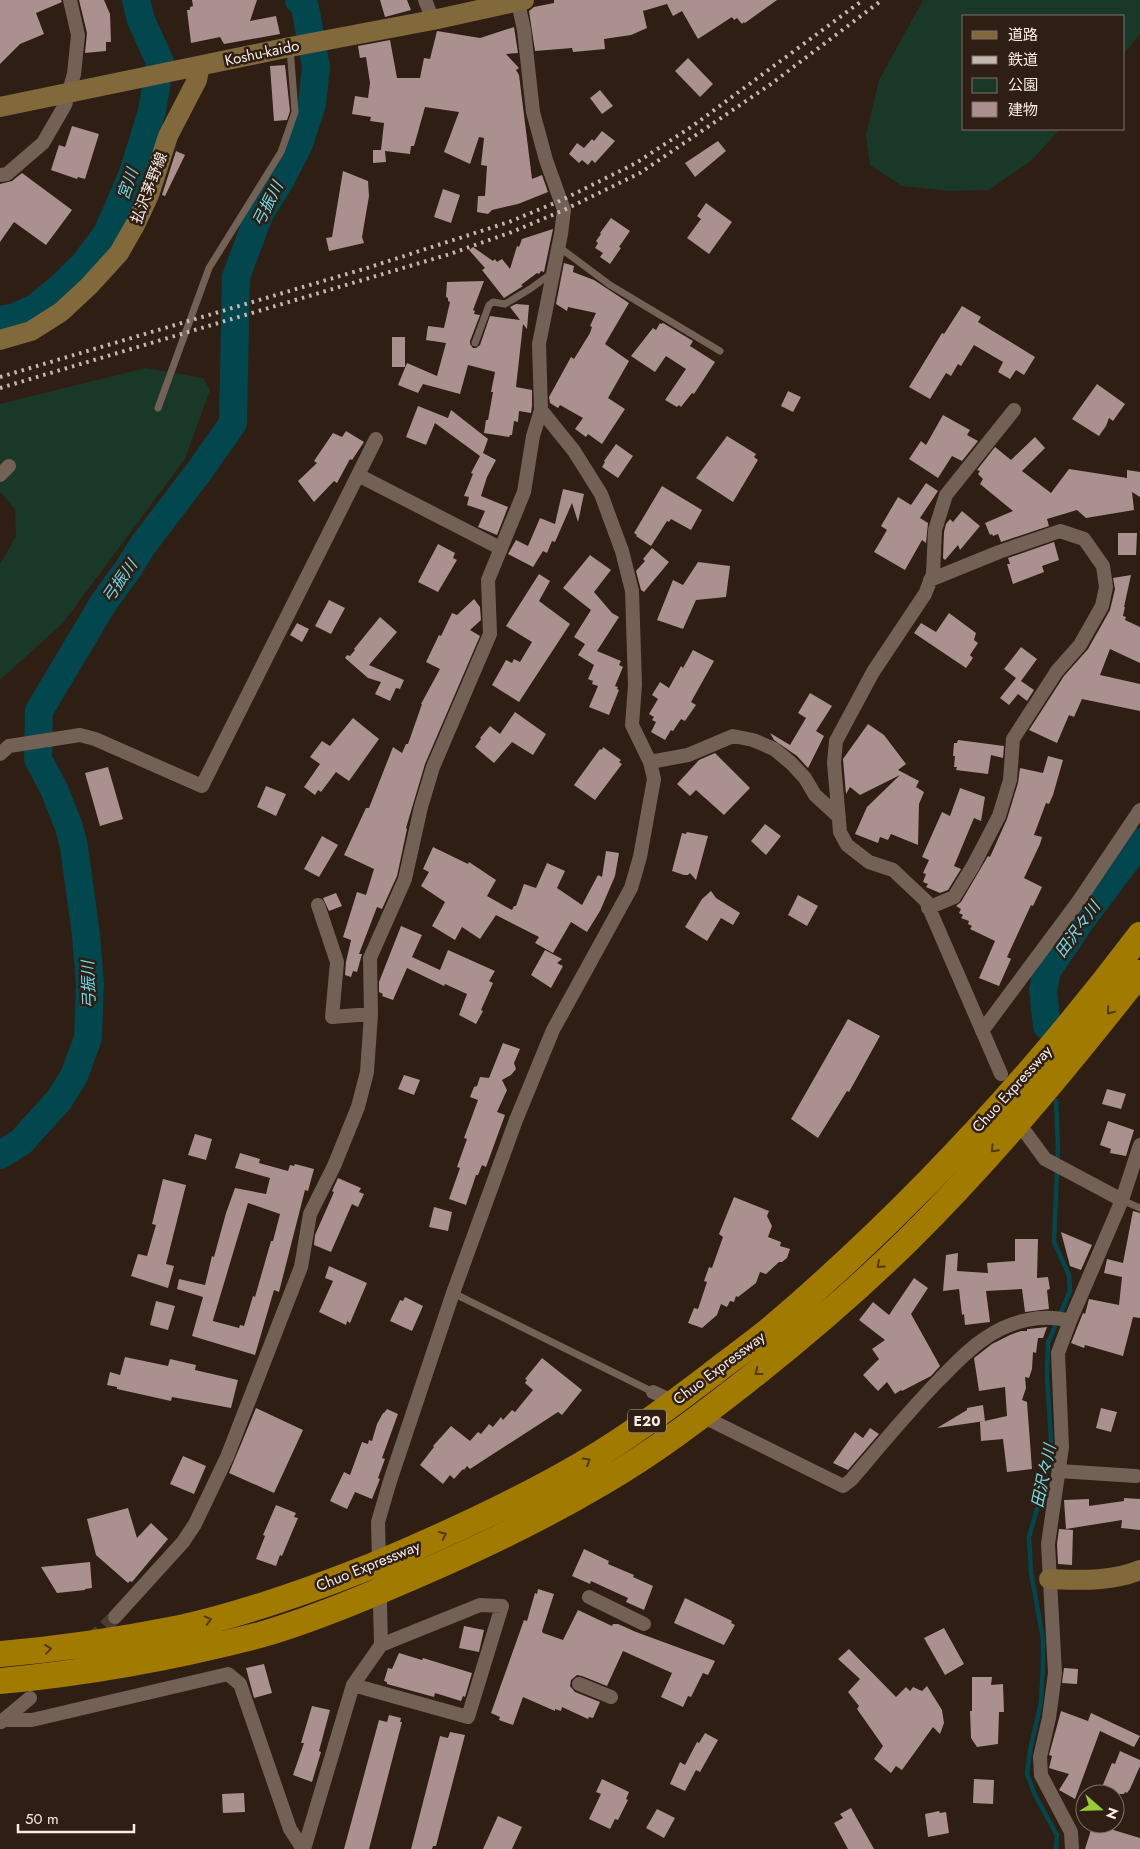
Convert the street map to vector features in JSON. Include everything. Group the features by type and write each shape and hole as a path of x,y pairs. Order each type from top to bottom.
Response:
{"highway":[{"name":"Chuo Expressway","path":"0,1654 112,1641 182,1627 257,1608 330,1582 423,1544 516,1501 588,1461 664,1410 771,1328 865,1243 940,1169 1021,1083 1140,935"},
{"name":"Chuo Expressway","path":"0,1681 114,1667 263,1634 353,1602 440,1566 527,1525 605,1481 689,1426 800,1339 907,1241 1011,1130 1140,973"}],"main road":[{"name":"Koshu-kaido","path":"0,107 521,1"},
{"name":"払沢茅野線","path":"0,340 31,331 61,312 90,286 119,253 149,195 168,136 197,80 193,67"},
{"path":"1049,1579 1085,1581 1128,1575 1140,1570"}],"street":[{"path":"0,175 7,174 43,143 65,105 74,74 78,35 70,0"},
{"path":"425,0 434,20"},
{"path":"115,1617 183,1542 195,1524 227,1457 300,1267 310,1214 334,1166 358,1107 367,1072 371,1014 370,958 405,879 420,807 433,767 490,634 488,580 524,492 533,436 542,410 539,344 559,247 564,210 562,200 546,160 533,112 521,1"},
{"path":"304,1849 353,1685 381,1645 378,1522 390,1481 453,1293 516,1120 553,1030 631,888 640,857 654,779 650,762 632,725 635,685 632,592 622,551 601,494 574,451 542,410"},
{"path":"1001,1074 926,901 892,870 869,862 847,845 840,832 834,763 836,741 873,672 924,594 933,574 935,530 946,494 1014,410"},
{"path":"0,754 9,746 80,735 95,739 202,786 376,439"},
{"path":"358,475 500,548"},
{"path":"928,908 954,897 973,866 999,816 1010,780 1013,739 1057,672 1080,645 1102,606 1106,587 1103,566 1084,539 1060,531 999,552 930,580"},
{"path":"650,762 688,755 733,736 753,740 774,749 791,763 805,778 814,795 839,817"},
{"path":"982,1031 1078,902 1140,810"},
{"path":"318,905 337,962 332,1017 371,1014"},
{"path":"1026,1133 1047,1161 1122,1200"},
{"path":"1072,1849 1071,1832 1041,1775 1040,1757 1049,1718 1055,1673 1048,1544 1062,1447 1058,1354 1062,1319 1122,1200 1140,1145"},
{"path":"653,1392 842,1486 851,1480 899,1423 965,1353 1005,1327 1025,1320 1062,1319"},
{"path":"1059,1471 1136,1476"},
{"path":"589,1597 644,1624"},
{"path":"353,1685 468,1717 502,1606 480,1605 381,1645"},
{"path":"2,1721 32,1720 228,1674 240,1684 290,1829 304,1849"},
{"path":"579,1684 611,1697"},
{"path":"2,1721 30,1698"}],"lane":[{"path":"158,408 209,268 281,152 295,112 290,47"},
{"path":"559,247 610,286 720,351"},
{"path":"475,343 489,305 493,302 505,304 553,272"},
{"path":"1122,1200 1140,1208"},
{"path":"453,1293 653,1392"}],"green space":[{"path":"923,0 1140,0 1140,34 1125,53 1125,15 962,15 962,130 1059,130 1032,160 989,190 949,191 902,186 870,165 866,135 879,80"},
{"path":"146,368 203,378 210,390 185,459 63,623 0,680 0,564 16,536 15,509 0,492 0,404"}],"building":[{"path":"0,0 61,0 62,2 36,13 44,34 20,44 0,64"},
{"path":"79,0 104,0 110,14 111,42 106,42 106,51 85,53 87,33"},
{"path":"192,0 257,0 250,21 276,16 280,34 224,44 220,37 191,43 187,10 190,10 190,7 193,6"},
{"path":"380,0 407,0 411,10 385,17"},
{"path":"554,0 777,0 745,23 742,24 737,18 734,20 732,17 698,39 682,11 673,16 667,4 643,11 647,28 631,35 604,39 605,49 573,52 572,48 535,51 529,11 534,7 554,3"},
{"path":"514,27 518,53 506,54 519,68 516,70 519,75 532,179 542,175 548,192 518,204 492,210 488,214 477,212 478,196 485,196 487,166 481,165 484,138 479,137 470,164 444,152 459,112 425,107 410,154 385,151 386,162 373,163 373,150 381,150 384,123 370,121 371,117 352,114 355,96 368,98 370,83 366,57 360,58 358,46 390,40 397,78 420,78 424,58 430,59 437,31 480,38"},
{"path":"688,58 713,84 700,97 675,71"},
{"path":"285,65 290,111 287,120 274,121 270,66"},
{"path":"600,90 613,106 602,114 590,98"},
{"path":"72,126 99,134 85,179 78,177 77,179 51,170 59,145 65,147"},
{"path":"602,131 615,141 595,163 592,160 588,165 582,160 579,163 569,154 577,143 584,148 592,139 594,141"},
{"path":"718,141 726,151 695,177 685,163"},
{"path":"176,151 185,155 165,196 162,195"},
{"path":"343,171 368,181 369,196 362,237 364,243 329,251 326,238 332,237"},
{"path":"22,173 72,210 46,245 14,222 0,242 0,184 12,181"},
{"path":"443,189 460,195 451,223 434,217"},
{"path":"706,203 732,222 709,254 687,238 701,219 697,216"},
{"path":"611,218 630,231 610,264 600,257 603,253 595,248 600,233"},
{"path":"553,229 544,272 537,273 521,285 523,286 504,298 482,270 485,268 469,250 473,247 493,261 495,259 497,262 502,259 510,269 517,246 519,247 522,239"},
{"path":"564,263 574,266 573,272 594,280 629,303 605,344 629,361 608,398 625,409 602,444 588,434 586,437 575,429 583,418 560,405 558,408 550,403 549,397 571,357 574,359 590,333 592,327 590,326 596,313 568,307 567,311 556,304"},
{"path":"484,281 473,310 475,311 474,314 480,315 470,341 473,348 480,345 490,316 520,320 510,307 516,304 529,305 527,329 523,324 516,387 532,390 531,413 519,411 518,422 514,421 512,435 509,437 484,433 486,420 488,420 495,372 468,365 460,394 423,384 418,393 398,385 407,363 437,376 446,343 426,340 428,326 444,328 450,302 446,297 447,282"},
{"path":"962,306 981,317 978,322 1035,357 1024,375 1016,370 1010,379 998,372 1003,362 974,345 961,366 958,364 951,376 946,373 930,399 909,387 942,333 944,334"},
{"path":"660,323 693,341 690,346 715,362 694,394 692,393 681,407 679,405 677,407 665,400 686,369 666,356 655,372 631,356 653,328 656,330"},
{"path":"392,337 405,337 405,367 392,367"},
{"path":"1097,384 1125,404 1113,421 1109,418 1099,436 1072,419"},
{"path":"788,391 801,397 793,412 781,406"},
{"path":"418,406 448,418 451,410 488,439 483,453 496,460 487,477 481,496 508,507 497,535 478,527 485,511 467,505 469,497 464,496 473,474 471,473 480,456 435,423 426,445 406,437"},
{"path":"943,415 970,430 967,435 978,441 962,461 952,456 938,478 909,459 921,441 926,445"},
{"path":"346,431 364,442 352,460 350,459 337,483 334,481 314,502 298,481 317,463 314,461 333,433 342,437"},
{"path":"727,436 756,454 754,457 758,460 733,502 696,478"},
{"path":"1035,437 1045,448 1022,471 1051,493 1069,469 1127,478 1127,470 1140,472 1140,497 1132,492 1134,510 1086,518 1077,510 1047,519 1049,526 1001,542 998,534 990,535 985,523 1013,511 980,484 983,479 978,474 980,471 977,470 995,447 1011,460"},
{"path":"616,444 633,456 618,478 602,467"},
{"path":"926,483 938,491 920,518 928,523 926,543 922,540 905,570 874,552 887,530 881,526 898,497 911,505"},
{"path":"662,486 702,510 691,530 671,519 669,522 667,521 651,546 634,533"},
{"path":"563,489 584,494 578,522 572,503 555,542 552,541 547,553 543,551 533,567 508,554 516,540 528,546 540,518 555,524"},
{"path":"962,511 980,526 960,550 958,545 945,560 943,558 946,524 950,519 953,522"},
{"path":"1118,533 1137,533 1136,555 1118,555"},
{"path":"1054,542 1059,560 1042,566 1044,572 1013,584 1007,564 1010,564 1008,558"},
{"path":"438,544 455,553 453,558 457,560 438,592 418,582"},
{"path":"652,548 669,562 644,592 641,590 636,571 645,561 643,559"},
{"path":"590,555 611,570 594,592 612,613 619,617 597,651 621,661 619,665 623,667 615,686 619,690 609,715 589,707 598,686 592,684 593,681 588,679 594,665 578,655 585,644 574,637 591,610 563,588"},
{"path":"698,562 730,566 726,597 696,600 683,629 657,620 673,580 683,585"},
{"path":"539,574 550,581 539,601 570,624 519,702 492,685 506,660 512,663 514,659 520,662 532,642 506,626"},
{"path":"1131,575 1123,616 1126,617 1125,620 1140,627 1140,663 1110,649 1100,675 1140,684 1140,711 1082,699 1074,717 1069,715 1057,743 1029,730 1064,676 1088,649 1110,610 1115,589 1113,578"},
{"path":"474,599 480,607 481,620 470,630 480,636 425,764 406,828 397,876 382,909 377,907 359,954 362,954 357,972 353,971 351,977 345,975 351,940 343,937 357,892 366,895 374,869 344,855 366,808 369,808 393,747 402,753 406,744 408,744 421,704 440,669 426,662 439,635 441,636 452,613 457,615"},
{"path":"329,600 345,608 331,634 315,626"},
{"path":"949,613 976,633 974,640 978,643 970,655 973,658 966,668 914,633 921,623 936,632"},
{"path":"380,617 397,632 369,665 404,680 400,689 396,688 390,701 375,694 381,682 368,678 345,658 347,655 350,656"},
{"path":"297,623 309,629 302,642 290,635"},
{"path":"1021,647 1037,659 1021,681 1034,690 1027,701 1018,694 1009,705 1000,698 1016,678 1004,669"},
{"path":"693,650 714,661 691,702 696,705 685,721 681,719 665,740 651,732 656,722 652,720 654,717 649,714 658,699 652,695 660,682 669,688 681,666 683,668"},
{"path":"810,693 832,706 816,731 824,736 808,768 797,756 774,740 770,733 790,745 806,718 798,713"},
{"path":"515,712 546,734 533,755 512,742 494,763 475,747 490,726 500,734"},
{"path":"353,718 379,739 349,781 336,772 321,792 318,790 315,795 304,787 320,764 310,757 322,741 330,746"},
{"path":"868,724 884,735 906,764 898,770 919,781 916,787 924,792 919,804 918,845 891,834 888,840 880,837 878,843 855,834 867,807 900,775 860,795 850,787 846,794 843,759"},
{"path":"958,740 1004,746 1003,758 991,755 988,774 956,770 957,767 954,767 955,756 953,756 954,743 957,743"},
{"path":"603,747 621,760 619,762 622,764 595,800 574,785"},
{"path":"715,753 750,788 724,815 696,790 690,796 677,784 699,760"},
{"path":"1048,756 1063,760 1053,795 1049,804 1046,803 1034,835 1042,837 1040,844 1024,878 1042,887 1033,906 1031,905 1007,957 1011,959 999,986 979,978 995,941 970,929 972,926 968,924 969,921 961,918 963,915 959,913 961,909 956,906 961,902 988,856 990,857 1007,819 1018,783 1020,768 1043,773"},
{"path":"108,767 123,819 100,826 85,773"},
{"path":"266,786 286,794 276,816 257,807"},
{"path":"960,788 985,797 981,821 974,818 954,866 961,869 948,890 940,893 926,887 928,884 923,882 926,874 923,873 929,860 922,857 942,812 950,816"},
{"path":"765,824 781,836 766,855 751,841"},
{"path":"687,832 708,836 696,880 690,873 684,875 672,871 682,833 686,834"},
{"path":"322,836 338,845 319,877 304,869"},
{"path":"433,847 468,864 469,862 496,880 487,896 512,910 516,906 524,884 536,888 547,863 565,871 557,888 582,905 598,875 602,877 606,851 619,853 615,876 600,911 587,932 571,922 553,953 535,943 539,937 496,915 480,939 462,927 455,940 432,926 445,902 421,886 429,872 423,869"},
{"path":"711,891 716,898 740,913 733,925 721,918 707,941 685,927 702,899"},
{"path":"336,893 342,906 329,911 323,898"},
{"path":"798,895 818,906 807,926 788,915"},
{"path":"401,926 422,935 412,957 440,970 448,950 495,971 489,981 493,983 476,1024 459,1015 467,994 445,984 444,986 407,968 393,1000 382,996 383,994 379,992 379,982"},
{"path":"545,950 562,959 557,963 563,966 551,988 531,975"},
{"path":"848,1019 880,1036 849,1092 847,1091 818,1138 791,1119"},
{"path":"503,1043 520,1049 514,1063 516,1069 511,1075 502,1080 507,1090 497,1112 505,1115 486,1167 482,1165 478,1175 476,1175 466,1205 449,1199 460,1168 457,1167 467,1139 464,1138 478,1100 470,1097 480,1077 489,1078"},
{"path":"404,1075 420,1080 414,1095 398,1089"},
{"path":"1107,1089 1126,1094 1121,1109 1102,1104"},
{"path":"1108,1121 1134,1130 1126,1156 1110,1153 1111,1149 1100,1145"},
{"path":"195,1134 212,1139 206,1160 188,1155"},
{"path":"240,1153 260,1159 259,1163 288,1171 290,1165 294,1166 295,1164 314,1169 308,1191 305,1190 279,1292 274,1290 255,1355 192,1336 203,1297 177,1289 179,1279 205,1285 212,1256 214,1257 235,1188 266,1194 270,1178 235,1168","holes":["248,1203 280,1214 273,1241 271,1241 255,1297 253,1296 244,1326 240,1325 239,1328 213,1321"]},
{"path":"338,1178 361,1188 359,1192 364,1194 358,1207 352,1204 331,1252 314,1245 315,1235 334,1192 332,1191"},
{"path":"163,1179 186,1185 166,1264 174,1266 168,1288 131,1276 138,1254 147,1256 156,1225 152,1224"},
{"path":"734,1197 769,1211 767,1216 772,1226 768,1237 781,1242 780,1246 790,1249 787,1258 779,1262 766,1274 760,1272 756,1283 738,1297 736,1296 734,1302 730,1301 727,1307 721,1304 717,1315 702,1328 688,1323 694,1308 698,1309 707,1282 704,1281 709,1267 712,1268 723,1237 719,1234"},
{"path":"434,1207 452,1212 448,1231 429,1227"},
{"path":"1133,1211 1140,1213 1140,1318 1133,1317 1123,1356 1085,1345 1084,1348 1071,1343 1083,1313 1085,1314 1089,1299 1119,1305 1122,1277 1104,1273 1107,1259 1123,1263"},
{"path":"1061,1232 1092,1245 1081,1270 1070,1266"},
{"path":"1015,1239 1038,1239 1037,1278 1048,1277 1050,1289 1047,1290 1049,1309 1025,1312 1022,1289 986,1291 990,1322 965,1325 959,1289 943,1291 946,1255 958,1253 957,1271 988,1273 987,1263 1015,1261"},
{"path":"329,1266 367,1283 350,1323 347,1321 346,1325 319,1312 333,1281 325,1278"},
{"path":"914,1278 928,1288 911,1314 940,1366 931,1376 895,1394 887,1382 878,1391 863,1375 879,1359 872,1349 885,1340 859,1320 873,1302 889,1315"},
{"path":"405,1297 423,1306 412,1331 390,1321 400,1300 403,1301"},
{"path":"156,1301 175,1306 168,1330 150,1325"},
{"path":"1047,1327 1043,1338 1038,1338 1036,1353 1033,1352 1032,1369 1029,1378 1025,1377 1026,1388 1022,1400 1027,1402 1032,1469 1007,1472 1003,1439 981,1441 980,1422 1007,1416 1005,1387 979,1391 974,1358 992,1344 1010,1335 1027,1331 1027,1329"},
{"path":"125,1357 168,1366 170,1359 196,1365 195,1370 238,1380 231,1408 172,1397 171,1401 107,1385 110,1372 120,1375"},
{"path":"542,1358 582,1390 562,1415 558,1412 470,1469 467,1466 454,1479 450,1475 443,1484 420,1465 433,1446 451,1426 470,1441 478,1432 481,1434 489,1424 493,1427 501,1417 503,1420 512,1410 515,1412 533,1390 525,1383 527,1380 525,1379"},
{"path":"983,1405 985,1421 937,1428 967,1410 967,1408"},
{"path":"256,1408 303,1430 274,1493 229,1473"},
{"path":"1101,1408 1117,1412 1111,1432 1096,1428"},
{"path":"387,1409 398,1414 382,1458 385,1459 372,1499 355,1492 347,1509 330,1501 344,1472 350,1475 362,1442 368,1444 369,1440 372,1441 377,1424"},
{"path":"870,1428 879,1434 848,1470 833,1463 855,1432 863,1438"},
{"path":"183,1456 206,1466 194,1494 170,1484"},
{"path":"1124,1498 1140,1499 1140,1530 1121,1528 1122,1520 1066,1529 1064,1500 1089,1499 1089,1506 1124,1501"},
{"path":"276,1505 296,1513 294,1517 298,1518 276,1566 256,1559 265,1536 263,1535"},
{"path":"128,1508 137,1538 151,1523 168,1539 132,1582 128,1583 96,1555 87,1519"},
{"path":"1059,1529 1073,1530 1072,1565 1058,1564 1057,1544"},
{"path":"584,1549 609,1561 608,1564 634,1575 633,1577 653,1586 644,1610 626,1602 628,1598 591,1581 590,1584 572,1576"},
{"path":"90,1562 92,1588 57,1593 41,1567"},
{"path":"538,1589 554,1594 542,1631 543,1633 563,1640 578,1610 612,1626 613,1624 618,1624 715,1661 708,1675 703,1673 691,1697 688,1696 683,1707 661,1697 672,1673 623,1651 607,1686 577,1675 571,1680 570,1686 575,1692 600,1702 593,1718 589,1717 588,1719 562,1707 561,1711 555,1709 555,1711 523,1697 513,1725 499,1720 500,1717 491,1713 524,1620 527,1621 535,1593 537,1594"},
{"path":"685,1598 732,1621 731,1623 735,1625 724,1645 674,1623"},
{"path":"464,1626 484,1630 479,1652 459,1648"},
{"path":"944,1628 964,1664 945,1675 924,1638"},
{"path":"849,1649 896,1697 906,1687 910,1691 913,1687 922,1691 927,1686 942,1710 944,1723 940,1734 933,1727 902,1770 896,1766 891,1773 874,1759 883,1746 857,1709 859,1706 848,1692 860,1679 838,1659"},
{"path":"399,1653 422,1660 423,1658 472,1673 465,1697 463,1696 461,1701 435,1693 434,1697 387,1684 384,1681 388,1668 392,1669"},
{"path":"264,1664 272,1693 254,1698 246,1668"},
{"path":"1064,1668 1078,1669 1077,1684 1062,1683"},
{"path":"972,1677 992,1677 991,1685 1003,1684 1004,1712 999,1712 998,1744 977,1747 971,1738"},
{"path":"312,1706 330,1710 312,1782 293,1775 304,1743 301,1743"},
{"path":"1061,1711 1088,1721 1091,1713 1140,1736 1134,1747 1100,1731 1081,1784 1075,1784 1075,1799 1059,1790 1069,1774 1049,1768 1052,1756 1049,1755"},
{"path":"389,1715 401,1718 400,1722 402,1722 369,1849 344,1849 379,1720 387,1722"},
{"path":"450,1732 465,1735 436,1846 433,1846 432,1849 411,1849 440,1736 448,1738"},
{"path":"705,1733 718,1740 700,1772 696,1770 685,1791 670,1784 680,1762 685,1765 697,1742 699,1743"},
{"path":"1120,1751 1140,1760 1140,1766 1127,1793 1125,1792 1125,1784 1103,1784 1112,1763 1115,1764"},
{"path":"602,1779 629,1792 626,1799 628,1800 618,1820 615,1819 610,1829 589,1819 601,1794 596,1792"},
{"path":"974,1779 994,1780 993,1804 973,1803"},
{"path":"244,1793 245,1812 223,1813 222,1794"},
{"path":"851,1808 874,1849 848,1849 834,1823 843,1818 840,1814"},
{"path":"657,1809 675,1818 664,1838 646,1828"},
{"path":"939,1811 940,1813 946,1812 949,1833 928,1837 925,1814"},
{"path":"498,1816 522,1827 512,1849 483,1849"},
{"path":"1090,1834 1125,1834 1140,1838 1140,1849 1085,1849"}],"waterway":[{"name":"宮川","path":"0,320 15,317 35,308 62,286 85,263 106,235 120,204 133,173 152,111 160,62 141,20 136,0"},
{"name":"弓振川","path":"0,1155 21,1142 59,1100 74,1076 88,1038 90,984 86,935 74,847 69,827 54,789 38,759 39,711 104,602 143,545 233,423 236,277 259,215 299,144 312,104 316,67 305,7 299,0"},
{"name":"田沢々川","path":"1047,1026 1043,990 1047,971 1082,919 1140,842"},
{"name":"田沢々川","path":"1056,1101 1058,1148 1054,1242 1069,1275 1070,1291 1048,1343 1047,1375 1051,1441 1046,1477 1029,1537 1031,1572 1043,1639 1043,1666 1041,1702 1027,1774 1035,1795 1057,1835 1056,1849"}],"tunnel":[{"path":"90,1641 115,1617"}],"railway":[{"path":"0,377 367,268 509,222 562,200 636,163 694,125 863,0"},
{"path":"0,388 450,254 512,232 564,210 640,173 771,84 882,0"}]}
